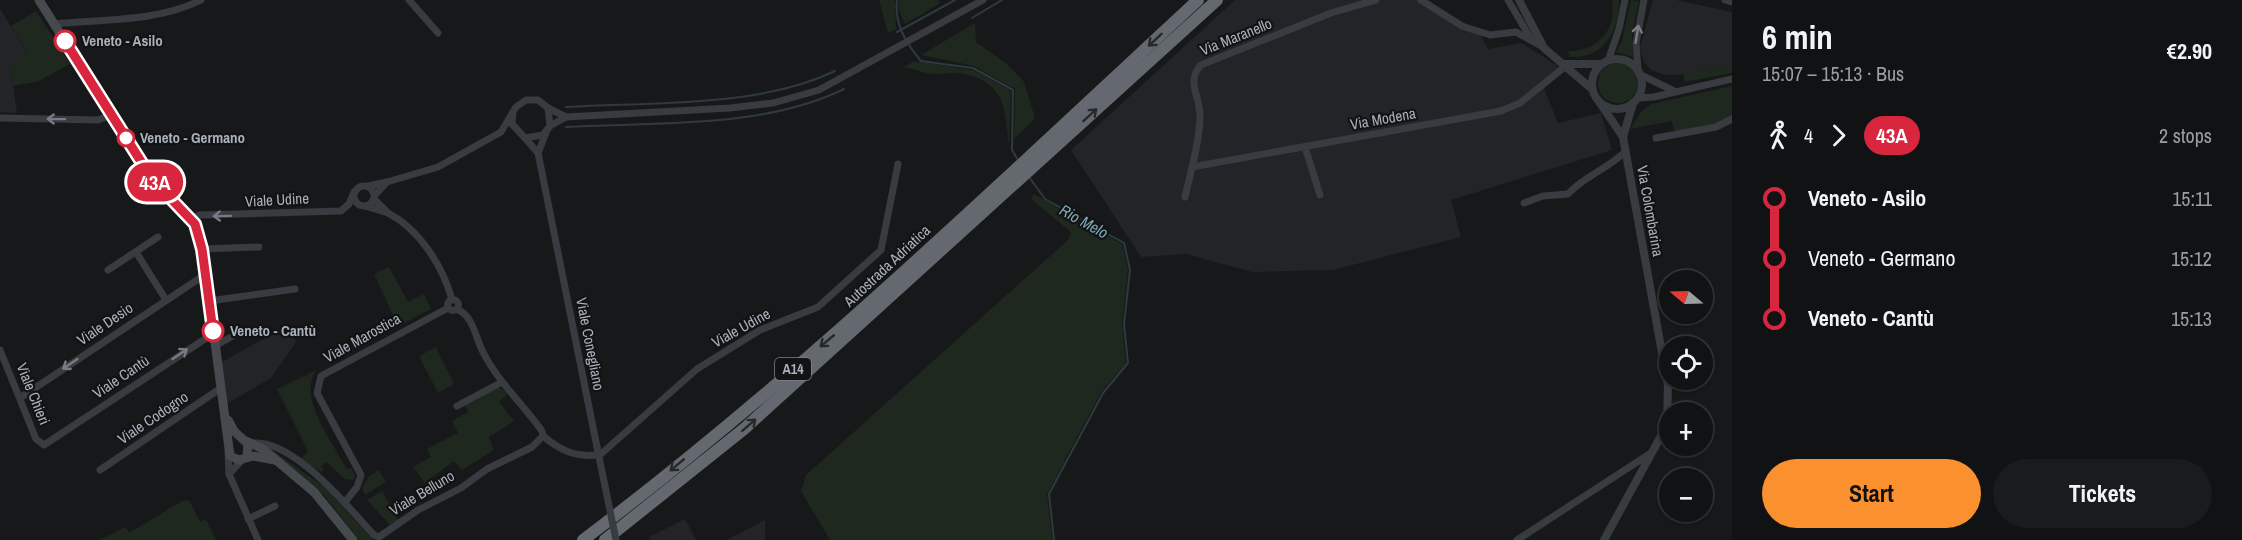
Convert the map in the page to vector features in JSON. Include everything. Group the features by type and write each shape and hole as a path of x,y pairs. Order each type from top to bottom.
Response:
{"highway":[{"name":"Autostrada Adriatica","path":"583,540 625,508 844,326 1198,0"},
{"name":"Autostrada Adriatica","path":"605,540 744,429 1217,0"}],"main road":[{"path":"39,0 152,179 192,219 202,249 229,448 235,460 248,457 275,460"},
{"path":"224,413 234,431 255,444 314,492 353,540"},
{"path":"229,448 235,439 255,444"},
{"path":"248,457 249,447 255,444"},
{"path":"248,457 255,444"}],"street":[{"path":"54,24 152,15 182,10 201,0"},
{"path":"409,0 438,33"},
{"path":"566,117 537,138 501,132 513,112 526,100 538,100 566,117 730,108 773,103 819,90 983,0"},
{"name":"Via Maranello","path":"1185,196 1200,116 1192,80 1194,72 1201,65 1331,13 1376,0"},
{"name":"Via Colombarina","path":"1421,0 1461,26 1491,35 1516,32 1531,39 1564,64 1595,94 1623,137 1668,386 1667,420 1654,452 1604,540"},
{"name":"Via Colombarina","path":"1508,0 1531,39"},
{"name":"Via Colombarina","path":"1519,0 1544,48"},
{"path":"1625,0 1619,30 1605,62 1594,76 1595,94 1610,108 1626,107 1636,100 1732,79"},
{"path":"1636,100 1641,90 1636,43 1644,0"},
{"path":"1725,0 1732,2"},
{"path":"1564,64 1624,60 1639,72 1674,91"},
{"name":"Via Modena","path":"1192,167 1501,111 1520,103 1562,69 1564,64"},
{"name":"Via Colombarina","path":"1623,137 1636,100"},
{"path":"538,153 549,128 548,108"},
{"path":"513,112 512,124 522,136"},
{"path":"0,118 98,120 111,115"},
{"path":"1656,138 1705,130 1732,119"},
{"name":"Viale Udine","path":"192,219 199,215 341,211 349,204 358,187 387,182 438,167 501,132"},
{"name":"Viale Conegliano","path":"522,136 538,153 616,540"},
{"path":"1305,147 1320,195"},
{"name":"Via Colombarina","path":"1524,202 1543,196 1568,194 1577,184 1612,164 1626,151"},
{"name":"Viale Udine","path":"543,436 552,444 576,455 585,457 601,454 704,364 760,330 818,307 881,250 898,164"},
{"path":"365,206 387,182"},
{"path":"368,186 388,213"},
{"path":"354,192 356,202 388,213 412,228 449,289 452,300"},
{"path":"108,270 158,237"},
{"path":"202,249 259,247"},
{"path":"136,252 166,300"},
{"name":"Viale Desio","path":"20,398 206,274"},
{"path":"209,301 295,289"},
{"path":"452,300 448,301 448,308 457,309 471,322 486,357 543,436"},
{"path":"452,300 458,302 457,309"},
{"name":"Viale Marostica","path":"345,502 357,487 361,475 317,393 318,381 331,371 448,308"},
{"name":"Viale Cantù","path":"44,445 214,333"},
{"path":"215,346 238,333"},
{"name":"Viale Chieri","path":"0,350 36,439 44,445"},
{"path":"457,406 502,382"},
{"name":"Viale Codogno","path":"100,470 221,388"},
{"name":"Viale Belluno","path":"255,444 315,475 345,502 374,535 384,536 418,510 454,492 487,469 532,447 543,436"},
{"path":"229,448 229,474 258,540"},
{"path":"1517,540 1654,452"},
{"path":"229,474 248,457"},
{"path":"248,519 274,506"}],"shaded area":[{"path":"879,0 895,0 896,29 888,33"},
{"path":"899,0 938,0 940,3 905,24 898,8"},
{"path":"1235,0 1426,0 1479,33 1488,49 1522,43 1562,69 1544,88 1558,123 1601,113 1612,150 1451,200 1461,237 1333,270 1252,272 1186,254 1141,257 1071,150"},
{"path":"1612,0 1619,0 1618,11 1616,22 1607,41 1592,53 1570,57 1567,51 1587,48 1603,38 1611,21"},
{"path":"1631,0 1639,1 1632,34 1633,57 1616,52 1622,41"},
{"path":"1653,0 1676,0 1732,12 1732,64 1678,75 1666,75 1651,70 1644,62 1640,48"},
{"path":"0,9 28,54 10,65 17,113 0,112"},
{"path":"36,11 70,64 39,81 13,86 10,64 28,53 11,26"},
{"path":"975,23 976,42 1007,64 1024,82 1035,118 1014,139 1015,89 974,66 921,55"},
{"path":"914,61 973,70 1011,91 1009,145 1003,107 994,89 974,77 955,73 931,74 903,68"},
{"path":"1618,63 1632,69 1638,83 1632,97 1618,103 1604,97 1598,83 1604,69"},
{"path":"1732,64 1732,73 1685,82 1683,74"},
{"path":"1732,86 1732,116 1715,124 1674,132 1672,121 1630,129 1641,112 1651,104"},
{"path":"1034,194 1122,244 1128,270 1122,323 1126,363 1101,392 1047,494 1052,540 830,540 801,491 806,475 1068,240 1071,232 1031,199"},
{"path":"389,267 408,302 424,294 431,309 398,326 374,274"},
{"path":"288,325 296,342 271,378 228,403 220,363"},
{"path":"436,347 454,384 438,393 419,356"},
{"path":"317,370 312,381 311,393 314,406 319,420 347,469 351,468 355,476 354,480 345,479 326,462 321,467 323,470 321,472 301,459 308,451 277,389"},
{"path":"497,387 507,394 499,402 514,421 489,437 494,450 462,470 454,461 425,483 413,467 431,457 427,449 458,433 452,421 468,412 465,405"},
{"path":"272,450 327,489 373,540 359,540 324,495 267,451"},
{"path":"379,470 386,482 365,495 362,488 369,476"},
{"path":"382,491 398,520 390,525 367,500"},
{"path":"189,500 200,522 206,519 216,540 99,540 126,527 129,533 182,501"},
{"path":"685,519 696,540 650,540 649,537"},
{"path":"765,520 765,540 727,540"}],"waterway":[{"name":"Rio Melo","path":"897,0 897,17 902,33 921,61 973,68 1013,90 1012,150 1018,160"},
{"path":"897,32 955,0"},
{"path":"972,18 1002,0"},
{"path":"566,107 703,101 738,97 772,92 805,83 835,71"},
{"path":"566,127 708,121 744,117 812,102 844,89"},
{"name":"Rio Melo","path":"1029,177 1045,199 1124,243 1130,270 1124,324 1128,363 1103,393 1049,494 1054,540"}],"bus line":[{"name":"43A","path":"65,41 152,179 195,224 202,249 213,331"}],"place":[{"name":"Veneto - Asilo","path":"65,41"},
{"name":"Veneto - Germano","path":"126,138"},
{"name":"Veneto - Cantù","path":"213,331"}]}
